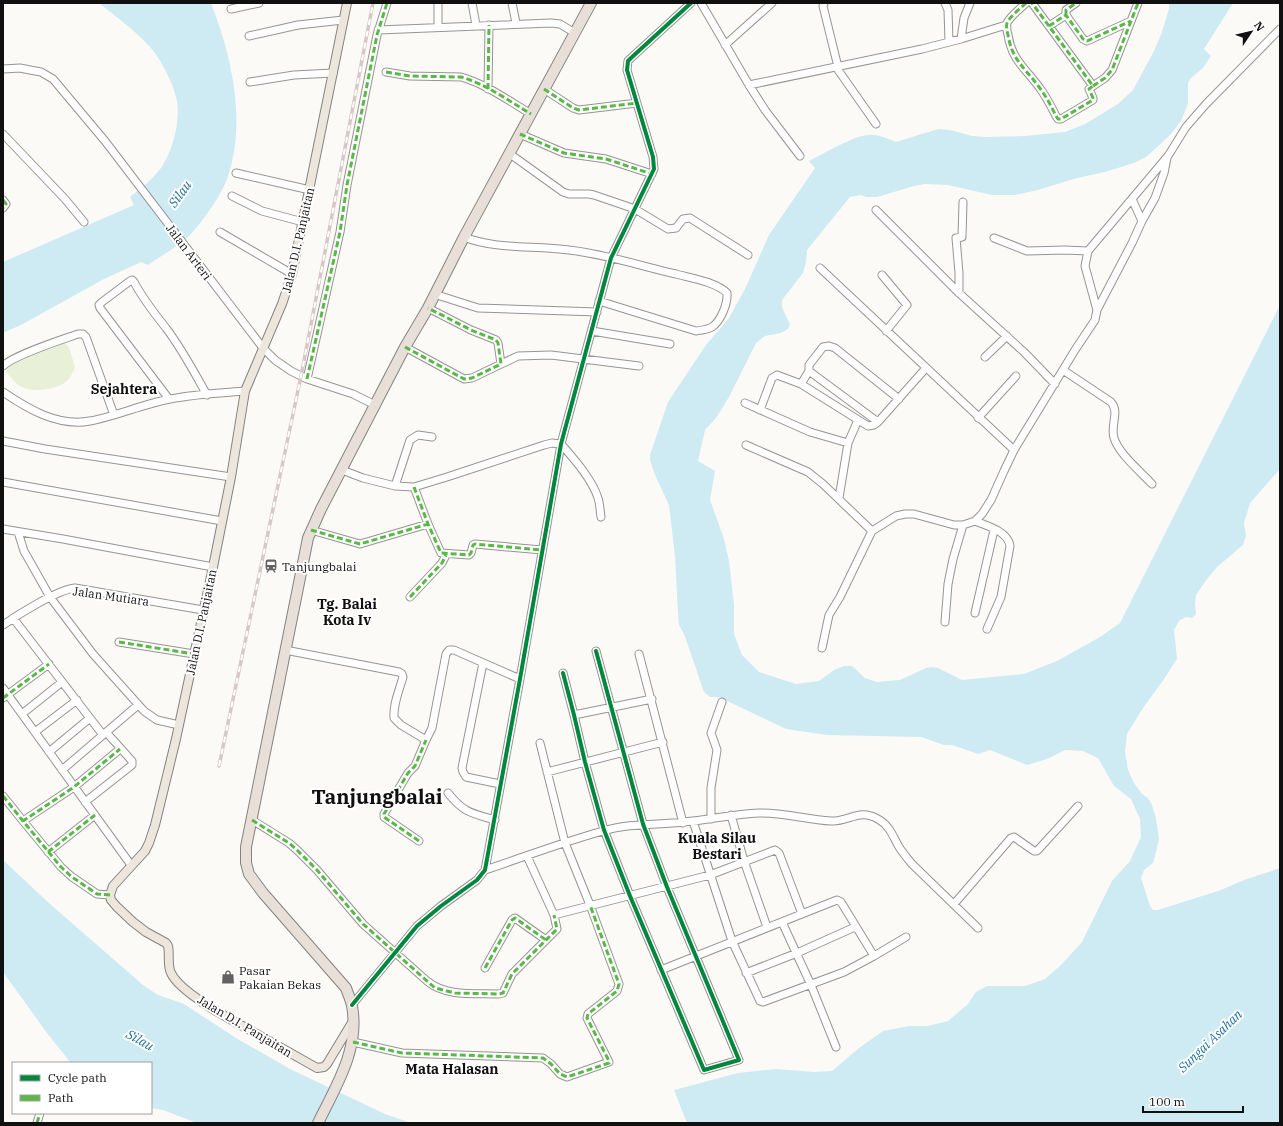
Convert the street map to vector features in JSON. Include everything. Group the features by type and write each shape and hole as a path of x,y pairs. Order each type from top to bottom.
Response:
{"highway":[{"path":"318,1123 347,1063 353,1042 352,1005 346,988 263,893 249,874 246,863 246,847 308,538 374,405 428,308 464,237 591,3"}],"main road":[{"name":"Jalan D.I. Panjaitan","path":"347,3 292,274 282,304 245,391 231,476 213,567 179,725 153,831 144,851 113,886 110,895 111,900 133,922 146,932 166,943 168,946 169,968 171,974 175,980 190,993 216,1011 317,1068 324,1067 327,1064 353,1021"}],"street":[{"path":"231,9 259,3"},
{"path":"307,379 340,232 347,185 378,30 387,3"},
{"path":"438,3 438,27"},
{"path":"472,3 476,25"},
{"path":"512,3 516,23"},
{"path":"352,1005 417,926 441,906 477,880 485,870 561,444 611,258 652,174 654,162 627,70 628,61 691,3"},
{"path":"700,3 765,110 800,156"},
{"path":"725,45 772,3"},
{"path":"824,3 823,6 837,67 876,124"},
{"path":"944,3 948,10 949,42"},
{"path":"961,39 964,18 970,3"},
{"path":"1026,3 1010,18 1006,25 1010,46 1024,70 1039,86 1058,119 1064,118 1093,100 1088,89 1105,78 1112,70 1122,48 1138,3"},
{"path":"1032,3 1093,86"},
{"path":"1076,3 1066,10 1066,15 1085,40 1090,40 1131,21"},
{"path":"1049,26 1066,15"},
{"path":"249,36 298,25 343,20"},
{"path":"378,30 516,23 556,23 575,33"},
{"path":"488,88 489,25"},
{"path":"749,85 949,42 1006,25"},
{"path":"1097,310 1085,266 1088,252 1168,156 1186,127 1206,104 1280,29"},
{"name":"Jalan Arteri","path":"3,69 20,68 41,72 53,79 105,141 263,348 275,360 291,371 307,379 353,394 374,405"},
{"path":"386,72 410,76 461,77 474,81 488,88 531,114"},
{"path":"250,82 294,75 333,73"},
{"path":"544,89 573,108 579,110 637,103"},
{"path":"3,134 65,199 84,222"},
{"path":"520,134 564,153 606,159 652,174"},
{"path":"510,154 563,192 569,194 589,194 635,209 668,229 676,228 683,219 690,218 748,255"},
{"path":"822,648 829,615 840,597 872,531 896,516 904,514 914,514 954,525 963,525 975,521 992,500 1014,450 1095,320 1097,310 1155,198 1164,173 1168,156"},
{"path":"236,173 310,190"},
{"path":"232,196 262,211 303,222"},
{"path":"1132,199 1142,221"},
{"path":"3,200 6,204 3,208"},
{"path":"959,293 953,237 962,237 963,202"},
{"path":"876,210 959,293 1007,336 1055,384"},
{"path":"220,232 292,274"},
{"path":"464,237 488,245 570,250 611,258 691,278 722,288 727,293 728,298 723,312 716,324 707,329 696,331 599,301"},
{"path":"994,238 1027,252 1064,250 1088,252"},
{"path":"820,268 978,418 1014,450"},
{"path":"882,275 907,305 886,331"},
{"path":"169,399 100,308 102,302 132,280 151,310 166,328 186,357 208,394"},
{"path":"434,294 478,308 597,312"},
{"path":"428,308 471,330 496,340 498,343 501,364"},
{"path":"592,331 670,344"},
{"path":"3,366 26,354 78,334 83,334 86,337 114,415"},
{"path":"985,357 1007,336"},
{"path":"801,384 809,371 809,365 823,347 829,346 841,352 899,398"},
{"path":"405,347 464,379 472,378 518,356 551,355 639,366"},
{"path":"760,410 774,376 777,375 801,384 868,426 874,425 926,368"},
{"path":"1063,370 1114,405 1116,408 1113,426 1116,444 1152,484"},
{"path":"809,371 878,422"},
{"path":"978,418 1016,376"},
{"path":"3,392 30,409 65,421 90,421 169,399 245,391"},
{"path":"745,403 814,433 848,443"},
{"path":"839,498 848,443 858,420"},
{"path":"395,486 410,440 418,435 432,437"},
{"path":"3,441 45,449 231,476"},
{"path":"342,470 363,478 395,486 414,487 544,444 561,444 589,480 598,498 601,517"},
{"path":"746,445 808,472 839,498 872,531"},
{"path":"3,482 222,521"},
{"path":"414,487 441,553 446,555 469,555 473,545 476,544 542,550"},
{"path":"975,521 1006,536 1010,541 1001,597 987,629"},
{"path":"311,530 360,544 428,524"},
{"path":"945,622 949,578 963,525"},
{"path":"3,529 63,538 213,567"},
{"path":"975,613 994,530"},
{"path":"18,532 24,551 50,597 93,654 144,711 157,720 179,725"},
{"path":"410,597 442,563 446,555"},
{"name":"Jalan Mutiara","path":"3,625 50,597 65,590 74,588 203,610"},
{"path":"13,618 90,718 132,761 132,765 85,802"},
{"path":"119,642 194,654"},
{"path":"285,650 399,672 402,674 403,678 396,698 394,718 401,725 426,740"},
{"path":"419,841 384,817 384,814 408,773 415,766 432,728 446,654 449,650 454,650 520,679"},
{"path":"563,673 585,762 604,830 630,896 704,1070 739,1060 667,887 643,824 596,651"},
{"path":"640,654 683,823"},
{"path":"483,663 462,768 466,777 500,784"},
{"path":"6,697 49,664"},
{"path":"22,714 62,682"},
{"path":"3,688 6,697 22,714 131,866"},
{"path":"574,715 652,699"},
{"path":"35,732 77,700"},
{"path":"712,819 711,788 717,750 711,732 722,702"},
{"path":"62,770 138,705"},
{"path":"49,752 90,718"},
{"path":"547,772 663,742"},
{"path":"353,1042 402,1053 543,1058 560,1074 567,1077 609,1063 587,1018 588,1014 618,991 620,987 590,905 565,843 540,743"},
{"path":"23,821 74,787 120,749"},
{"path":"448,793 463,809 495,820"},
{"path":"3,796 61,867 90,891 97,894 110,895"},
{"path":"954,904 1011,838 1018,838 1034,851 1037,851 1078,806"},
{"path":"485,870 604,830 643,824 683,823 731,815 776,813 832,821 864,814 878,819 887,826 912,864 978,928"},
{"path":"48,852 94,815"},
{"path":"731,815 744,861 767,927"},
{"path":"252,820 289,843 305,857 357,918 435,988 455,993 499,994 504,991 512,974 557,929 554,915 527,856"},
{"path":"693,821 732,941 760,1001 763,1002 844,972 906,937"},
{"path":"554,915 710,876 744,861 773,851 778,852 802,914"},
{"path":"661,970 695,955 835,900 839,900 874,956"},
{"path":"485,968 512,920 515,918 546,940"},
{"path":"782,922 811,985 836,1047"},
{"path":"746,973 797,953 855,927"}],"green space":[{"path":"63,342 69,347 75,367 70,378 63,384 52,388 39,390 27,389 18,385 6,372 9,364"}],"water":[{"name":"Silau","path":"99,3 211,3 225,45 231,68 234,90 236,135 233,158 227,179 216,201 205,216 190,235 176,246 148,265 141,262 104,279 21,325 3,333 3,262 134,205 130,197 146,184 161,168 169,153 175,136 178,109 177,101 166,72 158,58 132,29"},
{"name":"Sungai Asahan","path":"1169,3 1233,3 1204,49 1211,56 1203,68 1191,78 1188,83 1188,104 1181,121 1170,135 1146,157 1134,163 1015,195 992,195 948,185 925,184 877,197 866,197 861,195 850,197 807,250 803,273 782,300 785,315 790,324 788,329 781,333 765,336 756,343 729,397 716,418 705,430 698,461 715,471 710,500 724,539 729,561 734,605 734,634 742,655 759,672 796,684 819,681 834,670 844,666 852,666 865,678 877,682 900,680 926,668 932,667 938,668 962,680 1024,674 1057,661 1100,637 1120,623 1280,305 1280,469 1250,503 1244,523 1246,536 1243,545 1217,567 1196,595 1196,614 1192,618 1186,617 1179,621 1174,630 1177,659 1127,734 1125,751 1128,770 1134,783 1142,794 1148,798 1152,805 1156,819 1159,839 1156,852 1153,863 1144,870 1141,878 1150,906 1153,910 1158,910 1221,890 1244,880 1280,868 1280,1123 687,1123 674,1090 738,1073 776,1069 814,1072 832,1071 859,1048 883,1031 909,1026 928,1026 948,1021 968,1004 976,992 987,986 1025,986 1045,979 1061,965 1082,942 1112,881 1130,861 1141,837 1140,819 1131,799 1114,786 1098,758 1083,751 1065,750 1047,759 1027,765 990,750 978,754 921,737 827,735 786,729 719,697 710,697 704,692 684,634 679,625 675,556 669,505 655,475 650,460 650,455 668,402 706,345 729,318 745,289 769,235 815,168 809,161 848,141 869,135 879,136 896,142 938,129 950,130 972,136 1025,136 1065,132 1085,124 1118,104 1133,90 1161,35 1169,9"},
{"name":"Silau","path":"3,860 50,904 143,985 158,995 184,1004 236,1038 290,1069 385,1114 411,1123 197,1123 163,1110 152,1108 152,1062 70,1062 47,1033 3,972"}],"railway":[{"path":"219,766 301,376 373,3"}],"marked path":[{"path":"307,379 340,232 347,185 377,35 387,3"},
{"path":"1026,3 1007,23 1010,44 1020,63 1042,90 1058,119 1061,119 1093,100 1089,89 1093,86 1032,3"},
{"path":"1066,15 1066,10 1076,3"},
{"path":"1093,86 1105,78 1112,70 1138,3"},
{"path":"1049,26 1066,15 1083,39 1087,41 1131,21"},
{"path":"488,89 489,25"},
{"path":"386,72 410,76 461,77 488,88 531,114"},
{"path":"544,89 573,108 579,110 637,103"},
{"path":"520,134 564,153 606,159 652,174"},
{"path":"3,200 6,204 3,208"},
{"path":"405,347 464,379 472,378 501,364 498,343 496,340 471,330 428,308"},
{"path":"414,487 441,553 469,555 473,545 475,544 542,550"},
{"path":"311,530 360,544 428,524"},
{"path":"410,597 442,563 446,555"},
{"path":"119,642 194,654"},
{"path":"3,698 49,664"},
{"path":"419,841 384,817 384,814 408,773 415,766 426,740"},
{"path":"110,895 97,894 72,877 61,867 23,821 74,787 120,749"},
{"path":"3,796 23,821"},
{"path":"48,852 95,815"},
{"path":"252,820 289,843 297,850 317,870 363,924 435,988 455,993 503,993 512,974 557,929 554,915"},
{"path":"353,1042 402,1053 543,1058 560,1074 567,1077 609,1063 587,1018 588,1014 617,991 619,984 590,905"},
{"path":"485,968 512,920 515,918 546,940"},
{"path":"37,1123 40,1114"}],"cycle path":[{"path":"352,1005 417,926 441,906 477,880 485,870 561,444 611,258 654,169 653,157 627,70 628,61 691,3"},
{"path":"563,673 585,762 604,830 630,896 704,1070 739,1060 667,887 643,824 596,651"}],"place":[{"name":"Tanjungbalai","path":"271,566"},
{"name":"Pasar Pakaian Bekas","path":"228,977"}],"district":[{"name":"Sejahtera","path":"124,389"},
{"name":"Tg. Balai Kota Iv","path":"347,612"},
{"name":"Tanjungbalai","path":"377,796"},
{"name":"Kuala Silau Bestari","path":"717,846"},
{"name":"Mata Halasan","path":"452,1069"}]}
